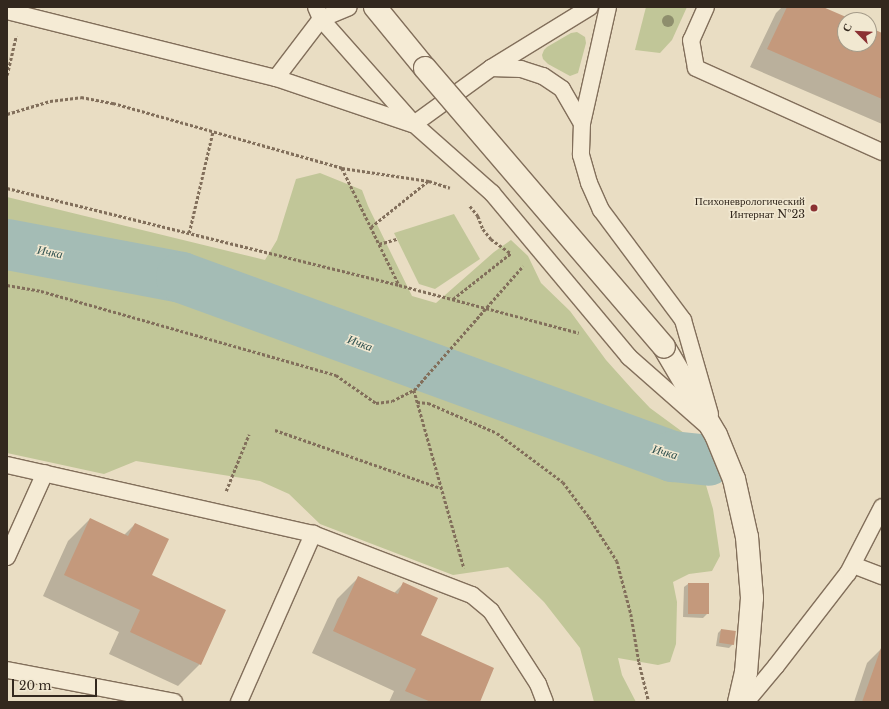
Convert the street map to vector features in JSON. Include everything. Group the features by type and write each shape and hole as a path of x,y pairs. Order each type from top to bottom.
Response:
{"street":[{"path":"375,7 425,68 664,347 716,435 734,479 747,537 752,598 746,672 739,702"}],"lane":[{"path":"276,78 319,13 349,7"},
{"path":"414,124 491,68 590,7"},
{"path":"608,7 582,124 581,155 589,183 601,210 683,320 716,435"},
{"path":"706,7 691,40 696,68 882,152"},
{"path":"14,13 276,78 414,124"},
{"path":"319,13 414,124 492,193 629,356 716,435"},
{"path":"491,68 521,69 542,76 562,89 582,124"},
{"path":"7,465 313,534 472,595 491,612 538,684 545,702"},
{"path":"7,557 45,473"},
{"path":"746,702 776,666 853,565 882,507"},
{"path":"239,702 313,534"},
{"path":"853,565 882,576"},
{"path":"7,670 174,702"}],"path":[{"path":"7,75 14,13"},
{"path":"7,114 50,101 81,97 113,103 342,168 429,181 446,186 452,190"},
{"path":"189,233 213,131"},
{"path":"342,168 399,285"},
{"path":"371,227 429,181"},
{"path":"7,188 399,285 586,335"},
{"path":"468,204 478,216 483,229 491,239 515,258"},
{"path":"379,244 397,239"},
{"path":"453,299 510,253"},
{"path":"7,285 41,291 336,374 376,403 392,401 414,390 484,308 523,267 519,262"},
{"path":"414,390 472,595"},
{"path":"417,402 428,403 497,433 563,482 617,561 631,614 639,662 650,702"},
{"path":"275,430 441,488"},
{"path":"218,513 249,434"}],"green space":[{"path":"646,7 687,7 672,40 660,53 635,50"},
{"path":"577,32 585,37 586,43 578,73 570,76 548,64 543,59 542,55 547,47 571,33"},
{"path":"320,173 362,190 368,206 412,296 436,303 494,252 511,240 528,256 541,283 570,311 606,360 650,408 684,433 687,449 430,354 178,268 7,233 7,197 265,260 277,240 296,179"},
{"path":"454,214 480,259 435,289 419,284 394,233"},
{"path":"7,257 176,289 672,470 703,475 713,509 720,556 712,571 689,574 673,582 677,602 676,644 670,662 658,665 618,658 622,675 636,702 594,702 580,648 544,602 508,567 453,575 320,524 289,494 260,481 136,461 104,474 7,453"}],"building":[{"path":"787,7 823,7 837,13 837,52 877,52 877,31 882,33 882,99 767,49"},
{"path":"90,518 128,536 135,523 169,539 152,575 226,610 201,665 130,632 140,610 64,575"},
{"path":"358,576 398,594 403,582 438,598 421,635 494,668 480,702 431,702 405,691 416,669 333,631"},
{"path":"688,583 709,583 709,614 688,614"},
{"path":"721,629 736,631 734,645 719,643"},
{"path":"881,648 882,702 862,702"}],"waterway":[{"name":"Ичка","path":"7,244 181,277 672,456 708,460"}],"place":[{"name":"Психоневрологический Интернат №23","path":"814,208"}]}
